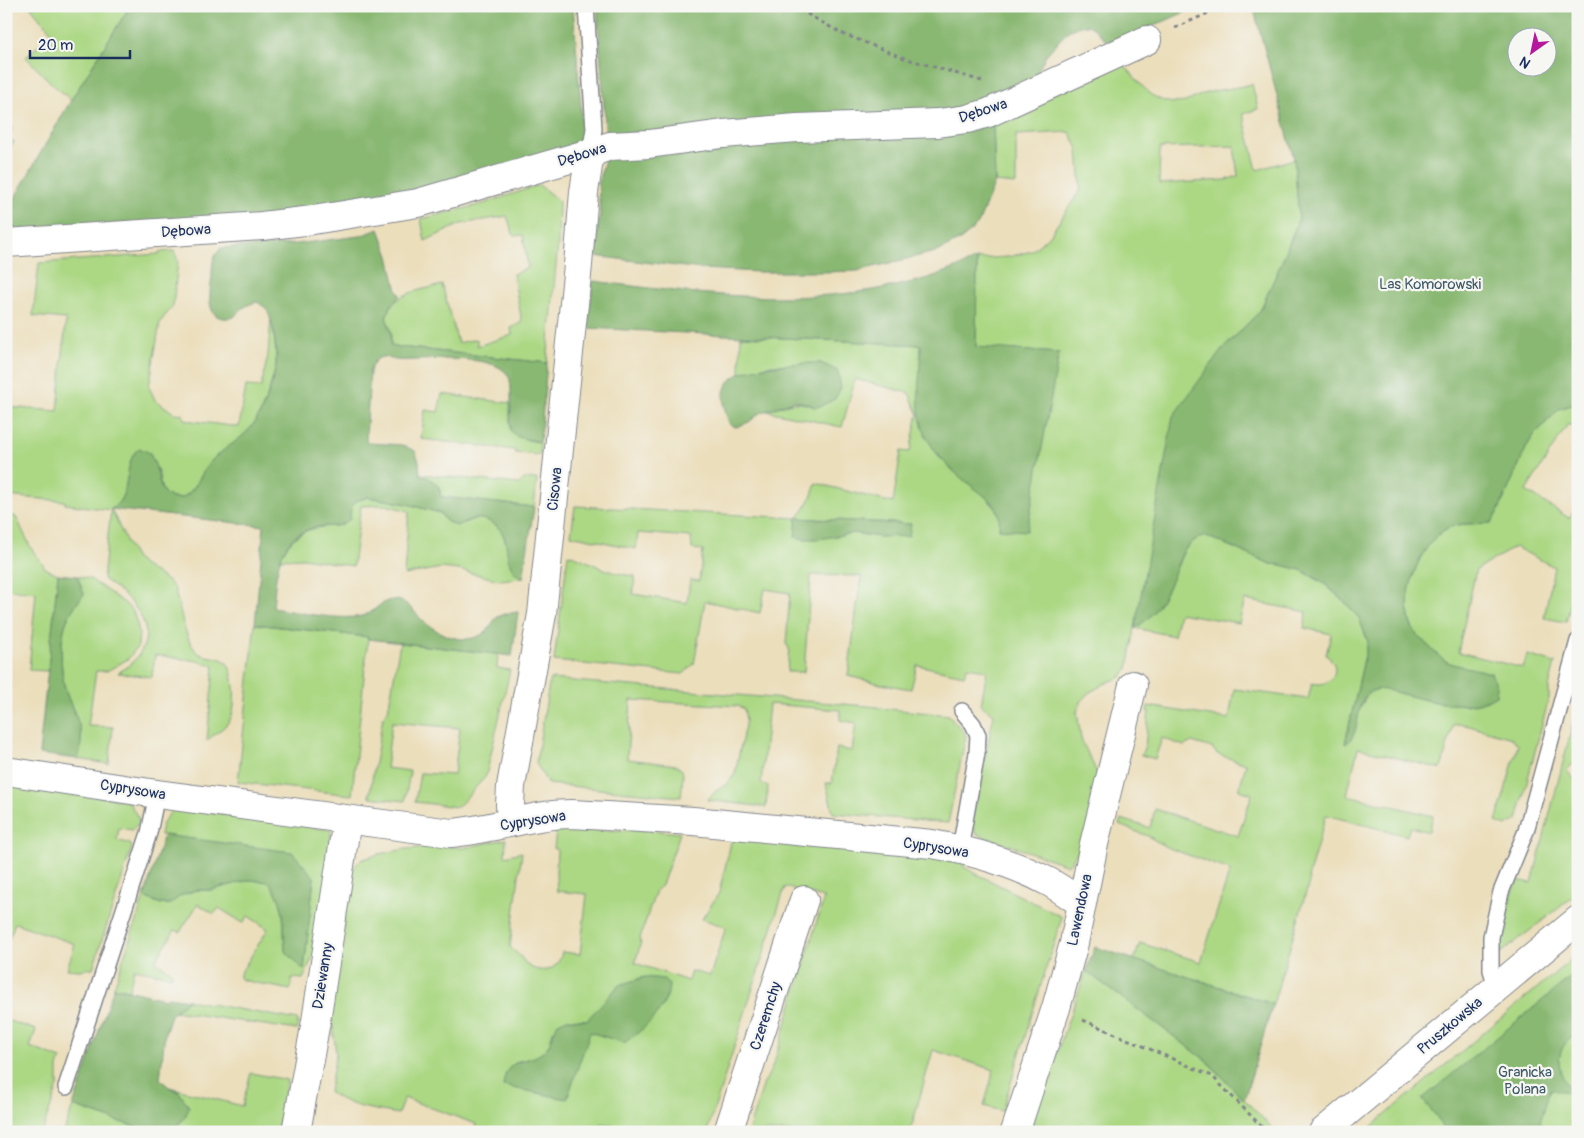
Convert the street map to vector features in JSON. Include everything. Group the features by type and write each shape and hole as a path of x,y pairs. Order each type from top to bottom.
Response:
{"street":[{"name":"Dębowa","path":"6,243 262,226 388,208 418,203 610,146 649,144 733,133 797,128 945,122 967,119 1028,95 1147,40"},
{"name":"Cisowa","path":"511,822 511,786 542,614 583,218 584,192 590,153"},
{"name":"Lawendowa","path":"1015,1132 1056,1008 1074,943 1094,844 1134,685"},
{"name":"Cyprysowa","path":"6,771 157,794 451,833 481,830 555,814 693,821 932,844 960,849 1013,865 1050,883 1082,903"},
{"name":"Dziewanny","path":"296,1132 316,1021 347,820"},
{"name":"Czeremchy","path":"728,1132 804,900"},
{"name":"Pruszkowska","path":"1323,1132 1578,920"}],"lane":[{"path":"586,6 594,129 590,153"},
{"path":"1496,987 1491,970 1491,937 1501,892 1526,831 1578,640"},
{"path":"960,849 977,753 978,735 974,724 962,711"},
{"path":"66,1087 149,833 157,794"}],"path":[{"path":"793,6 841,34 904,58 1028,95"},
{"path":"1147,40 1224,6"},
{"path":"1056,1008 1212,1076 1262,1126 1264,1132"},
{"path":"1572,1132 1578,1113"}],"green space":[{"path":"30,6 130,6 71,100 51,83 26,57 52,33"},
{"path":"130,6 573,6 584,145 415,192 262,218 6,235 6,213 71,100"},
{"path":"597,6 1199,6 1119,41 1110,42 1105,40 1095,29 1088,25 1068,31 1046,55 1034,79 969,108 606,135"},
{"name":"Las Komorowski","path":"1253,6 1578,6 1578,403 1559,409 1534,435 1491,523 1453,526 1441,532 1431,542 1422,556 1410,587 1409,619 1414,631 1447,662 1491,673 1497,686 1496,695 1474,703 1450,704 1425,700 1387,690 1375,690 1363,700 1354,734 1351,740 1345,744 1368,642 1359,618 1323,582 1301,570 1271,564 1206,536 1196,539 1186,548 1157,607 1147,619 1135,628 1173,416 1221,351 1260,311 1299,218 1294,159"},
{"path":"1123,63 1142,86 1156,98 1174,103 1185,102 1206,93 1252,84 1258,109 1243,114 1257,170 1294,159 1299,218 1260,311 1221,351 1148,619 1167,590 1184,551 1194,540 1206,536 1271,564 1301,570 1323,583 1344,601 1359,618 1368,642 1345,743 1364,700 1370,692 1375,690 1389,690 1431,701 1456,704 1468,705 1488,700 1491,673 1459,666 1443,660 1414,631 1409,619 1410,587 1422,556 1431,542 1441,532 1457,525 1491,523 1534,435 1559,409 1578,403 1578,429 1568,424 1526,491 1569,518 1578,505 1578,576 1566,622 1544,618 1554,567 1515,547 1476,570 1458,652 1523,668 1527,655 1555,663 1549,687 1549,698 1517,820 1506,826 1496,822 1518,745 1512,738 1462,724 1453,725 1441,769 1358,748 1347,795 1433,816 1429,832 1410,827 1407,836 1326,815 1308,878 1310,879 1273,1004 1134,960 1140,943 1201,962 1230,870 1166,847 1148,836 1119,825 1121,819 1150,828 1155,809 1238,836 1252,794 1239,790 1246,764 1217,754 1212,748 1192,742 1184,746 1162,738 1155,759 1141,755 1145,746 1148,706 1229,719 1234,689 1308,699 1312,683 1325,683 1330,680 1335,671 1334,665 1326,655 1331,634 1304,628 1307,612 1245,600 1239,623 1179,613 1174,636 1135,628 1128,669 1121,677 1087,694 1077,711 1081,739 1099,777 1085,843 1068,865 976,834 971,823 994,714 981,705 987,670 967,667 964,675 917,665 911,689 848,676 861,576 811,575 804,672 787,672 789,648 786,644 790,593 765,589 760,613 705,601 694,664 683,674 554,661 568,554 607,570 635,576 633,594 687,603 690,580 699,581 703,550 692,549 691,537 638,533 636,549 571,535 575,506 797,518 809,502 816,483 893,503 901,451 910,452 918,413 909,393 855,379 842,427 767,411 796,403 815,407 821,363 771,365 740,373 741,336 921,345 920,415 926,436 939,457 983,494 997,510 1059,353 976,348 977,259 1008,257 1032,251 1051,234 1081,189 1078,149 1070,132 1016,135 1016,184 995,182 993,121","holes":["1234,146 1238,176 1226,180 1159,184 1160,148","797,518 911,524 880,537 854,533 795,537"]},
{"path":"6,121 12,128 9,139 14,142 6,154"},
{"path":"993,121 995,182 978,224 962,239 939,251 857,271 822,272 760,272 702,269 594,256 600,214 598,182 607,154"},
{"path":"539,185 559,201 558,243 547,363 390,346 391,332 386,317 395,302 417,291 442,285 458,343 477,339 477,346 512,335 511,328 522,322 513,274 528,268 523,235 514,236 507,216 461,224 425,241 421,219 483,204"},
{"path":"379,229 400,296 392,304 386,317 391,332 391,346 547,363 540,442 517,437 511,431 510,379 500,368 472,360 396,360 384,357 375,361 370,371 366,439 368,443 402,445 415,451 419,461 420,474 435,482 441,497 534,507 523,578 513,570 509,563 505,539 498,528 492,523 477,519 469,520 456,526 446,521 440,513 407,504 368,497 356,501 351,508 350,519 346,522 335,526 318,527 304,531 286,547 277,570 273,608 320,616 356,617 369,613 386,601 395,600 407,604 422,620 437,631 461,639 477,637 488,630 498,617 518,612 512,656 255,624 264,526 111,509 123,496 130,462 139,448 150,453 156,467 160,486 166,495 177,499 184,497 194,487 210,462 250,428 259,416 265,402 276,365 274,336 269,313 257,302 244,307 234,317 218,317 214,313 210,300 212,265 221,248 296,244 360,236"},
{"path":"174,251 178,261 173,306 160,322 149,387 155,400 174,413 183,414 185,420 239,427 246,386 261,387 268,355 271,317 276,351 275,369 265,402 255,422 241,438 210,462 189,493 184,497 177,498 166,495 162,490 156,468 136,451 130,465 125,490 118,504 111,510 65,504 65,501 6,496 6,407 58,411 66,319 33,316 39,263 159,254 159,252"},
{"path":"977,259 976,347 1059,353 1027,531 999,529 999,514 989,499 951,469 939,456 926,436 922,425 919,403 921,345 588,328 593,281 713,294 793,297 833,295 913,282 937,275"},
{"path":"802,363 821,363 838,371 841,388 835,399 815,407 794,401 760,413 749,422 736,427 730,425 724,405 725,390 731,380 741,373 755,369"},
{"path":"442,394 510,403 510,423 527,440 540,442 540,455 515,453 515,450 421,439 425,410 438,412"},
{"path":"420,474 519,484 524,479 537,479 534,507 440,497 440,488"},
{"path":"368,497 407,504 440,513 446,521 465,523 474,519 482,519 490,521 502,532 518,575 523,578 499,580 459,570 441,568 404,575 409,511 386,505 361,506 353,566 303,558 279,559 292,541 306,531 343,525 356,501"},
{"path":"111,510 138,561 174,588 186,632 195,650 202,655 218,658 226,662 232,674 234,703 231,719 207,741 214,666 198,661 155,655 152,677 118,673 137,657 146,639 145,629 137,609 119,591 103,579"},
{"path":"6,513 16,517 31,548 46,569 58,574 48,671 29,670 36,592 6,589"},
{"path":"797,518 911,524 909,536 880,537 854,533 819,539 804,539 795,537"},
{"path":"58,574 77,576 84,594 67,620 62,646 64,684 81,734 78,759 39,754"},
{"path":"77,576 90,579 123,602 133,611 139,631 138,646 128,659 107,671 96,671 88,726 113,727 109,764 78,759 81,734 64,684 61,656 64,628 70,613 84,594"},
{"path":"255,624 368,637 352,795 238,782"},
{"path":"400,643 498,654 497,668 510,670 486,776 458,807 415,802 420,773 454,775 460,728 392,722 386,768 410,771 405,801 369,797 383,717 388,711"},
{"path":"550,679 878,707 949,715 966,735 948,823 833,813 826,783 832,783 837,748 852,751 856,723 840,720 840,710 769,704 761,784 768,786 766,807 707,800 727,784 735,774 746,720 744,709 738,706 631,700 627,759 676,765 682,770 683,775 681,797 548,784 536,763"},
{"path":"1578,704 1578,760 1566,770 1578,783 1578,893 1501,953 1503,926 1517,880 1532,883"},
{"path":"6,782 128,801 140,821 133,830 119,828 117,840 130,844 132,847 93,968 67,969 75,944 15,923 6,946"},
{"path":"176,807 331,830 330,858 318,945 303,979 292,978 290,990 242,980 240,977 240,974 268,929 248,916 243,923 219,908 214,914 198,904 180,932 175,930 155,961 172,972 172,976 134,969 129,990 114,987 144,897 161,904 170,904 180,896 196,890 211,890 250,880 269,882 278,894 283,914 285,951 304,970 314,877 212,843 160,835 165,820"},
{"path":"650,830 680,833 662,885 656,890 639,941 641,942 635,963 688,981 691,971 710,976 726,927 702,919 719,893 732,838 943,858 963,863 964,867 971,871 1062,917 1002,1111 984,1106 994,1070 933,1050 910,1132 748,1132 764,1083 775,1060 824,898 785,887 707,1132 633,1132 602,1123 598,1132 474,1132 476,1124 404,1098 398,1114 354,1105 329,1092 336,1054 331,1009 351,870 361,860 379,854 440,846 463,848 506,839 505,856 522,852 510,946 530,967 537,970 547,970 555,966 562,952 580,954 587,894 557,891 557,849 554,849 556,831","holes":["645,977 668,994 660,1009 624,1042 590,1032 507,1073 517,1061 535,1058 546,1050 553,1031 567,1019 587,1020 637,979"]},
{"path":"164,835 292,852 314,877 304,970 285,951 283,915 279,899 269,882 250,880 211,890 196,890 180,896 170,904 161,904 144,897"},
{"path":"1095,947 1273,1004 1244,1100 1207,1061 1086,971"},
{"name":"Granicka Polana","path":"1578,954 1578,1132 1365,1132"},
{"path":"1086,971 1207,1061 1275,1131 1054,1132 1031,1125"},
{"name":"Granicka Polana","path":"1578,971 1578,1033 1561,1050 1559,1064 1563,1078 1572,1090 1578,1094 1550,1089 1539,1127 1553,1132 1444,1132 1437,1117 1422,1099"},
{"path":"645,977 664,979 669,985 668,994 659,1011 646,1026 624,1043 590,1032 567,1099 503,1086 508,1069 547,1048 558,1023 567,1019 587,1020 619,985"},
{"path":"114,987 165,999 168,997 188,1000 171,1015 165,1033 160,1079 169,1087 179,1092 189,1107 186,1116 172,1132 150,1132 73,1106"},
{"path":"188,1000 298,1020 297,1030 174,1011"},
{"path":"6,1020 36,1030 30,1047 61,1059 58,1067 58,1086 42,1132 6,1132"},
{"path":"251,1073 287,1080 277,1132 172,1132 181,1122 189,1107 179,1092 169,1087 242,1106"},
{"path":"73,1106 150,1132 64,1132"}]}
